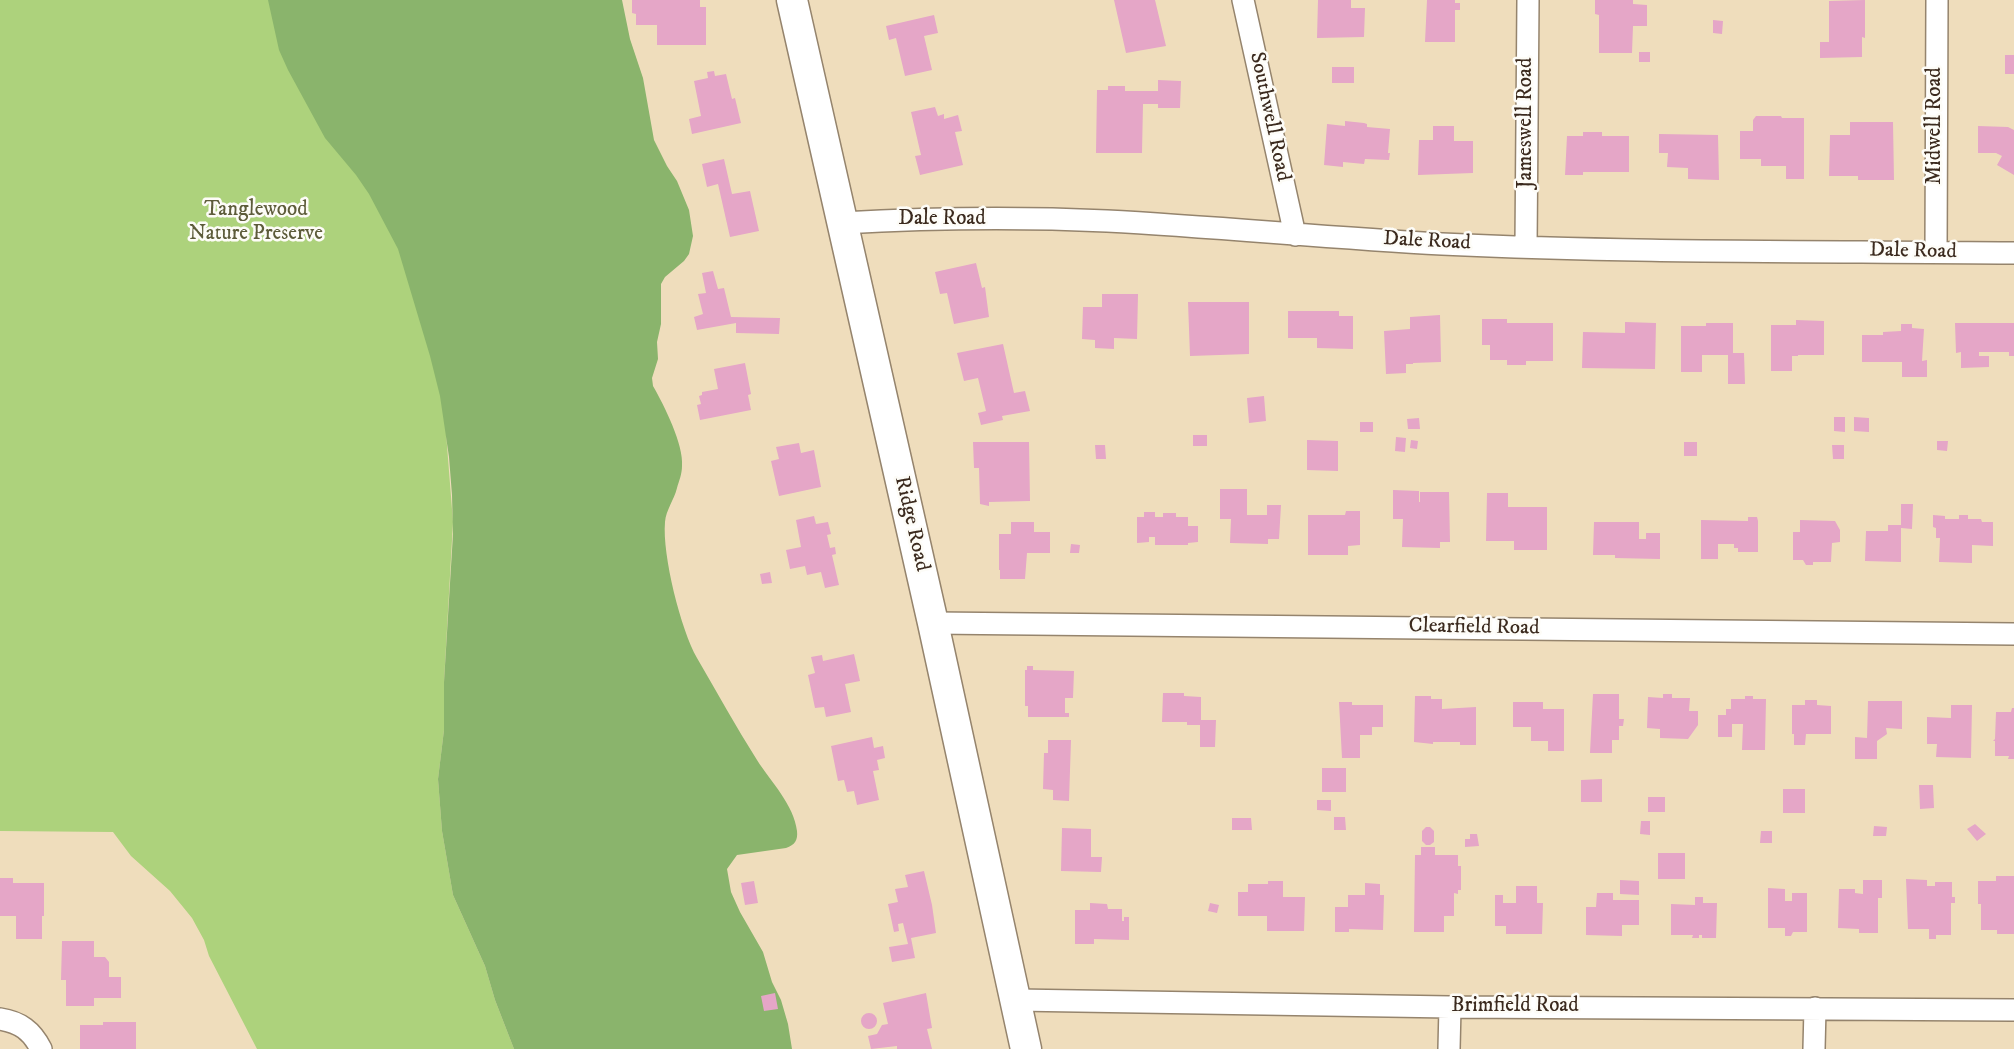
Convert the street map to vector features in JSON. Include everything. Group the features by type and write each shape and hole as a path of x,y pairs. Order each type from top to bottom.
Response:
{"street":[{"name":"Ridge Road","path":"792,0 933,623 1026,1049"},
{"name":"Southwell Road","path":"1243,0 1295,235"},
{"name":"Jameswell Road","path":"1526,246 1528,0"},
{"name":"Midwell Road","path":"1936,252 1937,0"},
{"name":"Dale Road","path":"842,223 932,219 1047,220 1160,224 1445,244 2014,253"},
{"name":"Clearfield Road","path":"933,623 2014,634"},
{"name":"Brimfield Road","path":"1016,1000 1450,1007 2014,1010"},
{"path":"1449,1049 1450,1007"},
{"path":"1814,1049 1815,1008"},
{"path":"0,1019 22,1026 33,1034 41,1049"}],"green space":[{"name":"Tanglewood Nature Preserve","path":"0,0 561,0 446,433 453,522 444,682 444,730 438,779 442,831 453,895 485,966 514,1049 257,1049 192,918 170,891 131,856 113,832 0,831"},
{"path":"268,0 622,0 630,39 643,78 654,140 677,181 689,210 693,236 689,254 665,277 661,284 658,359 652,378 653,386 677,436 682,457 680,477 665,522 666,553 679,611 697,658 749,748 787,803 795,821 797,837 792,845 786,848 737,855 727,869 731,892 763,952 772,982 781,1000 792,1049 514,1049 485,966 453,895 442,831 438,779 444,730 444,682 453,534 449,457 440,396 398,249 369,194 325,138 288,70 279,50"}],"building":[{"path":"632,0 700,0 700,7 706,7 706,45 657,45 657,25 636,25 636,14 632,13"},
{"path":"1114,0 1155,0 1166,46 1126,53"},
{"path":"1318,0 1351,0 1351,8 1365,8 1364,37 1317,38"},
{"path":"1427,0 1455,0 1455,3 1460,3 1460,10 1455,10 1455,42 1425,42"},
{"path":"1595,0 1633,0 1633,4 1647,5 1647,26 1633,26 1632,53 1599,53 1599,15 1595,14"},
{"path":"1865,0 1865,38 1862,37 1862,57 1820,58 1820,42 1829,42 1829,1"},
{"path":"934,15 938,33 924,36 932,70 905,76 896,38 889,40 886,26"},
{"path":"1713,20 1723,21 1722,34 1713,33"},
{"path":"1639,52 1650,52 1650,62 1639,62"},
{"path":"2005,55 2014,55 2014,74 2005,74"},
{"path":"1332,67 1354,67 1354,83 1332,83"},
{"path":"714,71 715,76 726,74 741,123 692,134 689,119 701,116 694,81 708,78 707,72"},
{"path":"1158,80 1181,81 1180,108 1158,108 1158,104 1143,104 1142,153 1096,153 1097,90 1108,90 1108,86 1125,86 1125,91 1158,91"},
{"path":"935,107 938,116 944,114 944,119 958,115 962,131 955,132 963,165 920,175 915,156 921,155 911,112"},
{"path":"1756,116 1804,118 1804,179 1786,179 1786,166 1761,166 1761,159 1740,159 1740,131 1753,131 1753,120"},
{"path":"1345,121 1364,123 1367,127 1390,129 1389,160 1365,159 1364,164 1343,162 1343,167 1324,165 1327,124 1345,126"},
{"path":"1850,122 1893,122 1894,180 1858,180 1858,176 1829,176 1830,135 1850,135"},
{"path":"1433,126 1454,126 1454,141 1473,141 1473,173 1418,175 1419,140 1433,140"},
{"path":"1978,126 2008,127 2014,130 2014,175 1997,165 2002,156 1996,153 1978,153"},
{"path":"1583,132 1602,132 1602,136 1629,136 1629,172 1583,172 1583,175 1565,175 1567,136 1583,136"},
{"path":"1659,134 1718,135 1719,180 1688,179 1688,168 1667,167 1668,153 1659,153"},
{"path":"724,159 732,194 750,191 759,231 730,237 718,184 707,187 702,164"},
{"path":"976,263 982,288 985,287 989,317 954,324 947,293 940,294 935,272"},
{"path":"713,271 718,289 724,288 731,317 780,318 779,334 736,333 736,323 697,330 694,317 703,314 698,294 706,293 702,273"},
{"path":"1102,294 1138,294 1137,339 1114,338 1114,349 1095,348 1095,340 1082,339 1083,307 1102,307"},
{"path":"1188,302 1249,302 1249,354 1190,356"},
{"path":"1288,311 1339,311 1339,316 1353,316 1353,349 1317,348 1317,338 1288,338"},
{"path":"1440,315 1441,362 1406,364 1406,373 1386,374 1384,331 1410,329 1410,317"},
{"path":"1482,319 1507,319 1507,323 1553,323 1553,361 1526,361 1526,365 1507,365 1507,360 1490,360 1490,345 1482,345"},
{"path":"1796,320 1824,321 1824,355 1792,356 1792,371 1771,371 1771,325 1796,325"},
{"path":"1625,322 1656,323 1655,369 1582,368 1583,332 1625,333"},
{"path":"1706,323 1733,323 1733,353 1744,353 1745,384 1728,384 1728,355 1702,355 1702,372 1681,372 1681,326 1706,326"},
{"path":"1955,323 2014,323 2014,356 2009,356 2009,352 1979,352 1979,356 1989,356 1989,367 1961,368 1961,352 1956,353"},
{"path":"1901,324 1912,324 1912,328 1924,329 1922,361 1927,360 1927,377 1902,377 1902,362 1862,362 1862,335 1883,335 1883,332 1901,331"},
{"path":"1003,344 1014,393 1025,391 1030,411 1002,416 1003,420 981,425 978,413 986,411 978,378 964,381 957,353"},
{"path":"745,363 751,394 748,395 751,410 700,420 697,405 701,404 699,396 702,392 718,389 714,369"},
{"path":"1264,396 1266,421 1249,423 1247,398"},
{"path":"1834,417 1845,417 1845,432 1834,431"},
{"path":"1854,417 1869,418 1869,432 1854,431"},
{"path":"1419,418 1420,429 1408,429 1407,419"},
{"path":"1360,422 1373,422 1373,432 1360,432"},
{"path":"1193,435 1207,435 1207,446 1193,446"},
{"path":"1396,437 1406,438 1405,452 1395,451"},
{"path":"1307,440 1338,441 1338,471 1307,470"},
{"path":"1411,440 1418,441 1417,449 1410,448"},
{"path":"1937,441 1948,441 1947,451 1937,450"},
{"path":"973,442 1029,442 1030,501 989,502 989,506 980,504 979,468 974,468"},
{"path":"1684,442 1697,442 1697,456 1684,456"},
{"path":"799,443 801,453 814,450 821,487 779,496 771,461 779,459 776,447"},
{"path":"1095,445 1105,445 1106,459 1096,459"},
{"path":"1832,445 1844,445 1844,459 1833,459"},
{"path":"1220,489 1247,489 1247,515 1267,515 1267,505 1281,505 1279,539 1268,539 1268,544 1230,543 1231,519 1220,519"},
{"path":"1393,490 1419,491 1419,502 1420,492 1449,492 1450,542 1440,542 1440,548 1402,547 1403,519 1393,519"},
{"path":"1487,493 1508,493 1508,507 1547,507 1547,550 1514,550 1514,541 1486,541"},
{"path":"1901,504 1913,504 1912,529 1901,528 1901,562 1865,561 1866,531 1888,531 1888,525 1901,525"},
{"path":"1346,511 1360,511 1360,545 1348,546 1348,555 1308,555 1308,515 1345,515"},
{"path":"1144,512 1155,512 1155,517 1163,517 1163,513 1176,513 1176,517 1188,517 1188,526 1198,526 1198,542 1188,543 1188,545 1155,545 1155,537 1149,537 1149,542 1137,543 1137,517 1144,517"},
{"path":"1933,515 1945,516 1945,519 1959,519 1959,515 1968,515 1968,519 1993,522 1993,546 1972,545 1972,563 1939,562 1940,538 1936,538"},
{"path":"814,516 816,524 828,522 831,534 827,535 830,548 835,547 836,554 832,555 839,585 825,588 821,572 807,575 805,566 790,569 786,550 801,547 796,520"},
{"path":"1748,517 1757,517 1758,552 1738,552 1734,544 1718,544 1718,559 1701,559 1701,520 1748,521"},
{"path":"1800,520 1835,521 1840,530 1840,542 1832,543 1831,562 1813,562 1813,565 1806,565 1803,560 1793,560 1793,532 1800,532"},
{"path":"1011,522 1034,522 1034,532 1050,532 1050,553 1027,553 1025,579 1000,579 999,534 1011,534"},
{"path":"1594,522 1639,522 1639,539 1646,539 1646,533 1660,533 1660,559 1593,555"},
{"path":"1071,544 1080,545 1079,553 1070,553"},
{"path":"770,572 772,583 762,584 760,574"},
{"path":"854,654 860,681 845,684 851,712 826,717 824,707 815,708 808,675 815,673 811,657 822,655 823,661"},
{"path":"1027,666 1033,666 1033,670 1074,671 1073,698 1065,698 1065,713 1069,713 1069,717 1028,717 1028,706 1025,706"},
{"path":"1163,693 1184,693 1184,696 1201,697 1201,720 1216,720 1215,747 1200,747 1200,725 1187,725 1187,722 1162,722"},
{"path":"1593,694 1619,694 1619,719 1624,719 1623,726 1619,726 1619,740 1612,740 1612,753 1590,753"},
{"path":"1663,694 1672,694 1672,698 1690,698 1689,711 1698,711 1698,725 1688,739 1660,738 1660,729 1647,728 1648,697 1663,698"},
{"path":"1415,696 1442,699 1442,709 1476,707 1476,745 1460,745 1460,742 1433,742 1433,744 1414,742"},
{"path":"1745,696 1753,696 1753,699 1766,699 1765,750 1742,750 1743,724 1732,724 1732,737 1718,737 1718,715 1726,715 1726,709 1731,709 1731,699 1745,699"},
{"path":"1805,700 1817,700 1817,705 1831,706 1831,734 1806,734 1805,745 1794,745 1792,705 1805,705"},
{"path":"1868,701 1902,701 1902,729 1886,728 1887,734 1877,741 1877,759 1855,759 1855,737 1867,738"},
{"path":"1339,702 1352,702 1352,705 1383,705 1383,727 1372,727 1372,735 1360,735 1360,758 1342,758"},
{"path":"1513,702 1543,702 1543,709 1564,709 1564,751 1548,751 1548,741 1531,741 1531,727 1513,727"},
{"path":"1951,705 1972,705 1971,758 1936,757 1937,744 1927,744 1927,717 1951,718"},
{"path":"2014,708 2014,759 2008,759 2009,756 1995,756 1995,741 1993,741 1996,712 2011,712"},
{"path":"872,737 874,748 883,746 885,758 877,760 879,770 873,771 879,800 857,805 854,791 847,792 844,780 838,781 831,746"},
{"path":"1048,740 1071,740 1069,801 1053,800 1053,790 1043,789 1044,753 1048,753"},
{"path":"1322,768 1346,768 1346,792 1322,792"},
{"path":"1602,779 1602,802 1581,802 1581,780"},
{"path":"1919,785 1933,785 1934,808 1920,809"},
{"path":"1783,789 1805,789 1805,813 1783,813"},
{"path":"1648,797 1665,797 1665,812 1648,812"},
{"path":"1317,800 1331,800 1331,811 1317,810"},
{"path":"1334,817 1345,817 1346,830 1334,830"},
{"path":"1232,818 1251,818 1252,830 1232,830"},
{"path":"1641,821 1650,821 1650,835 1640,834"},
{"path":"1975,824 1986,834 1977,841 1967,829"},
{"path":"1874,826 1887,827 1886,836 1873,836"},
{"path":"1426,827 1434,831 1434,842 1430,845 1422,841 1422,831"},
{"path":"1062,828 1091,829 1091,857 1102,857 1101,872 1061,871"},
{"path":"1761,831 1772,831 1772,843 1760,843"},
{"path":"1470,834 1477,834 1479,846 1465,847 1465,839 1470,839"},
{"path":"1421,847 1435,847 1435,855 1458,855 1458,866 1461,866 1461,890 1458,890 1458,894 1454,893 1454,916 1444,916 1444,932 1414,932 1415,855 1421,855"},
{"path":"1658,853 1685,853 1685,879 1658,879"},
{"path":"924,871 936,933 911,938 915,958 892,962 889,947 908,944 903,923 898,924 899,931 894,932 888,904 898,902 895,889 908,887 905,875"},
{"path":"1996,876 2014,876 2014,934 1997,934 1997,930 1981,930 1978,881 1996,881"},
{"path":"0,878 13,878 13,883 44,883 42,939 16,939 16,916 0,916"},
{"path":"1906,879 1927,880 1927,886 1935,886 1935,882 1952,882 1952,897 1955,897 1955,903 1951,903 1951,935 1936,935 1936,939 1929,939 1929,929 1908,929"},
{"path":"1620,880 1639,881 1639,895 1620,894"},
{"path":"1863,880 1882,880 1882,898 1878,898 1878,933 1859,933 1859,929 1838,928 1839,889 1855,889 1855,893 1863,894"},
{"path":"754,881 758,903 745,905 741,883"},
{"path":"1268,881 1283,881 1283,897 1305,897 1304,931 1267,931 1267,916 1238,916 1238,892 1248,892 1248,884 1268,884"},
{"path":"1365,883 1380,884 1380,895 1384,895 1383,930 1349,929 1349,932 1335,932 1335,907 1348,907 1348,895 1365,895"},
{"path":"1516,886 1537,886 1537,903 1543,903 1542,934 1506,934 1506,926 1495,926 1495,895 1503,895 1503,903 1516,903"},
{"path":"1768,888 1785,889 1785,901 1792,901 1792,893 1807,893 1807,932 1793,932 1791,936 1785,936 1785,928 1768,928"},
{"path":"1597,893 1613,893 1613,900 1639,900 1639,925 1622,925 1622,936 1586,935 1586,907 1596,907"},
{"path":"1695,897 1703,897 1703,903 1717,903 1716,938 1702,938 1702,935 1699,935 1699,938 1692,938 1693,935 1671,935 1671,904 1695,905"},
{"path":"1090,903 1107,904 1108,909 1122,909 1122,921 1124,917 1129,917 1129,940 1094,939 1094,944 1075,944 1075,910 1090,910"},
{"path":"1210,903 1219,905 1217,913 1208,911"},
{"path":"62,941 94,941 94,957 105,957 109,962 109,977 121,977 121,998 94,998 94,1006 66,1006 66,980 61,980"},
{"path":"775,993 778,1009 764,1011 761,996"},
{"path":"926,993 932,1028 927,1029 932,1049 897,1049 897,1046 871,1049 868,1036 877,1034 882,1025 888,1024 883,1003"},
{"path":"869,1013 877,1021 869,1029 861,1021"},
{"path":"103,1022 136,1022 136,1049 80,1049 80,1025 103,1025"}]}
